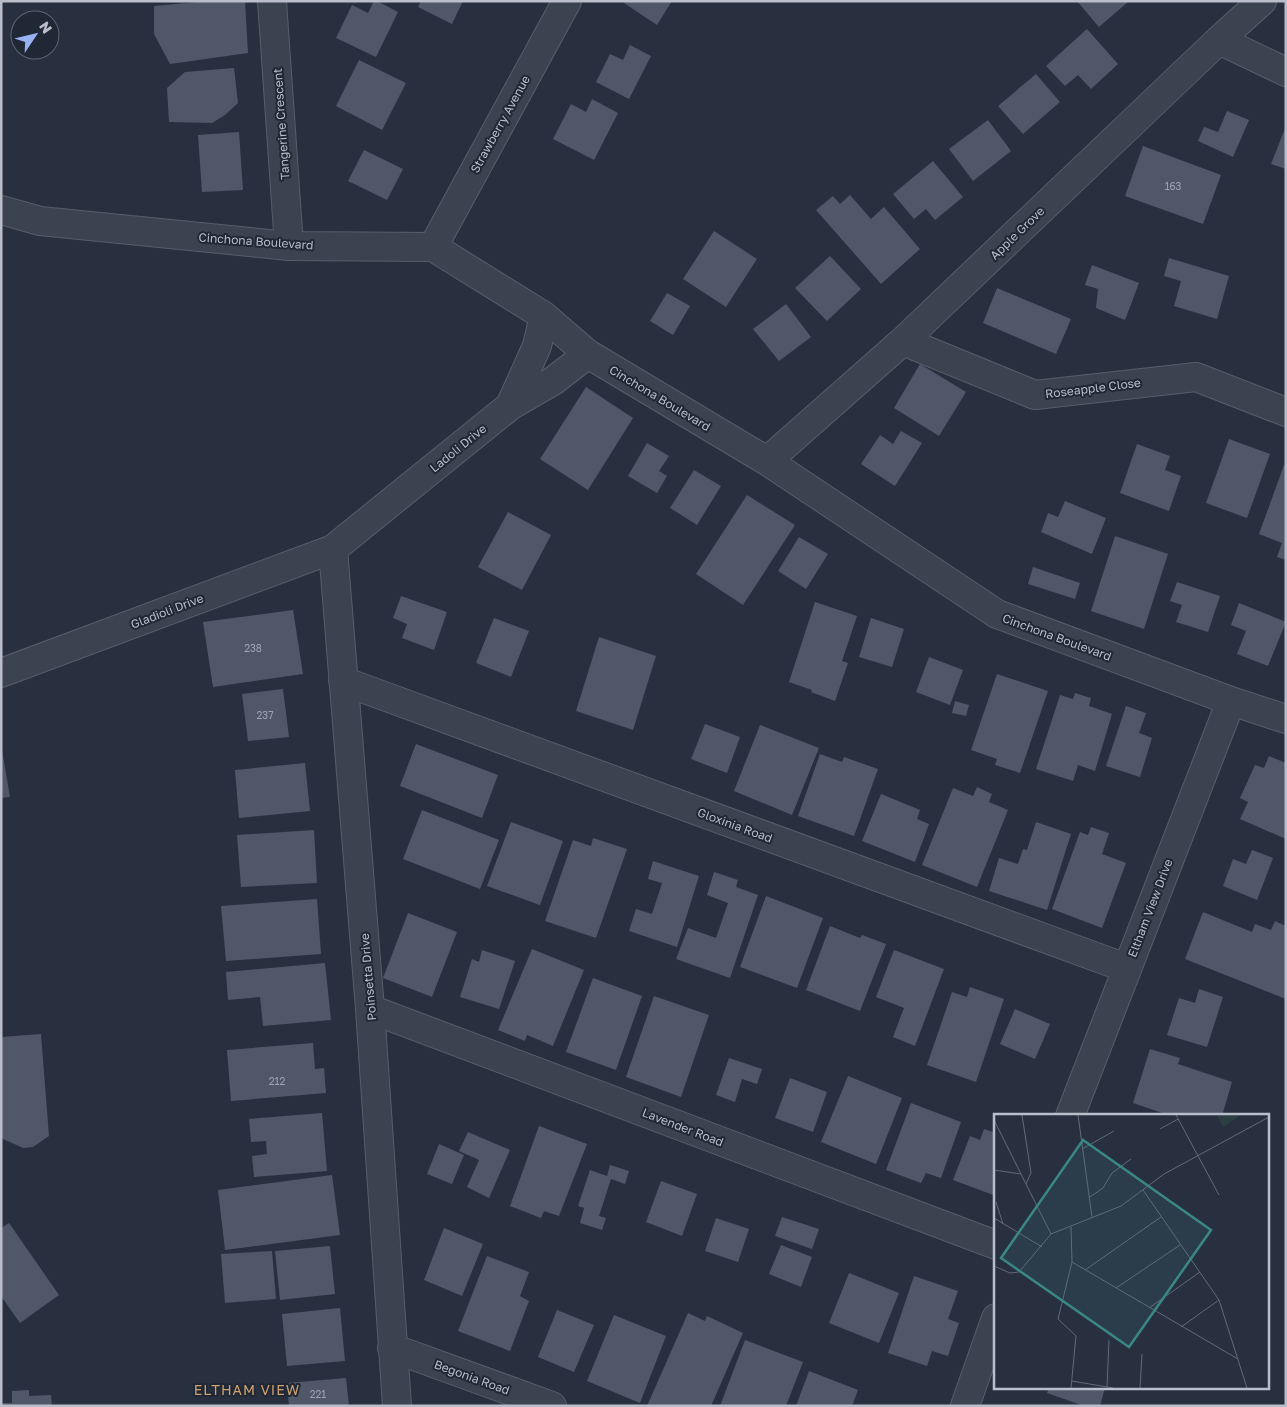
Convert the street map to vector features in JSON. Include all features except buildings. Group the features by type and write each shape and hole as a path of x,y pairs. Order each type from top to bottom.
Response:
{"street":[{"name":"Tangerine Crescent","path":"272,1 289,246"},
{"name":"Strawberry Avenue","path":"433,247 568,1"},
{"name":"Apple Grove","path":"767,461 904,341 1262,1"},
{"path":"1219,40 1286,72"},
{"name":"Cinchona Boulevard","path":"1,210 40,221 289,246 433,247 544,316 588,354 767,461 997,614 1231,701 1286,719"},
{"path":"510,406 537,346 544,316"},
{"name":"Roseapple Close","path":"904,341 1035,395 1196,376 1286,412"},
{"name":"Ladoli Drive","path":"333,549 510,406 553,381 588,354"},
{"name":"Gladioli Drive","path":"1,673 333,549"},
{"name":"Poinsetta Drive","path":"333,549 370,1009 397,1406"},
{"name":"Gloxinia Road","path":"343,681 1126,968"},
{"name":"Eltham View Drive","path":"1071,1114 1231,701"},
{"name":"Lavender Road","path":"370,1009 994,1244"},
{"path":"965,1406 994,1324"},
{"name":"Begonia Road","path":"392,1348 552,1406"}],"district":[{"name":"ELTHAM VIEW","path":"247,1389"}]}
